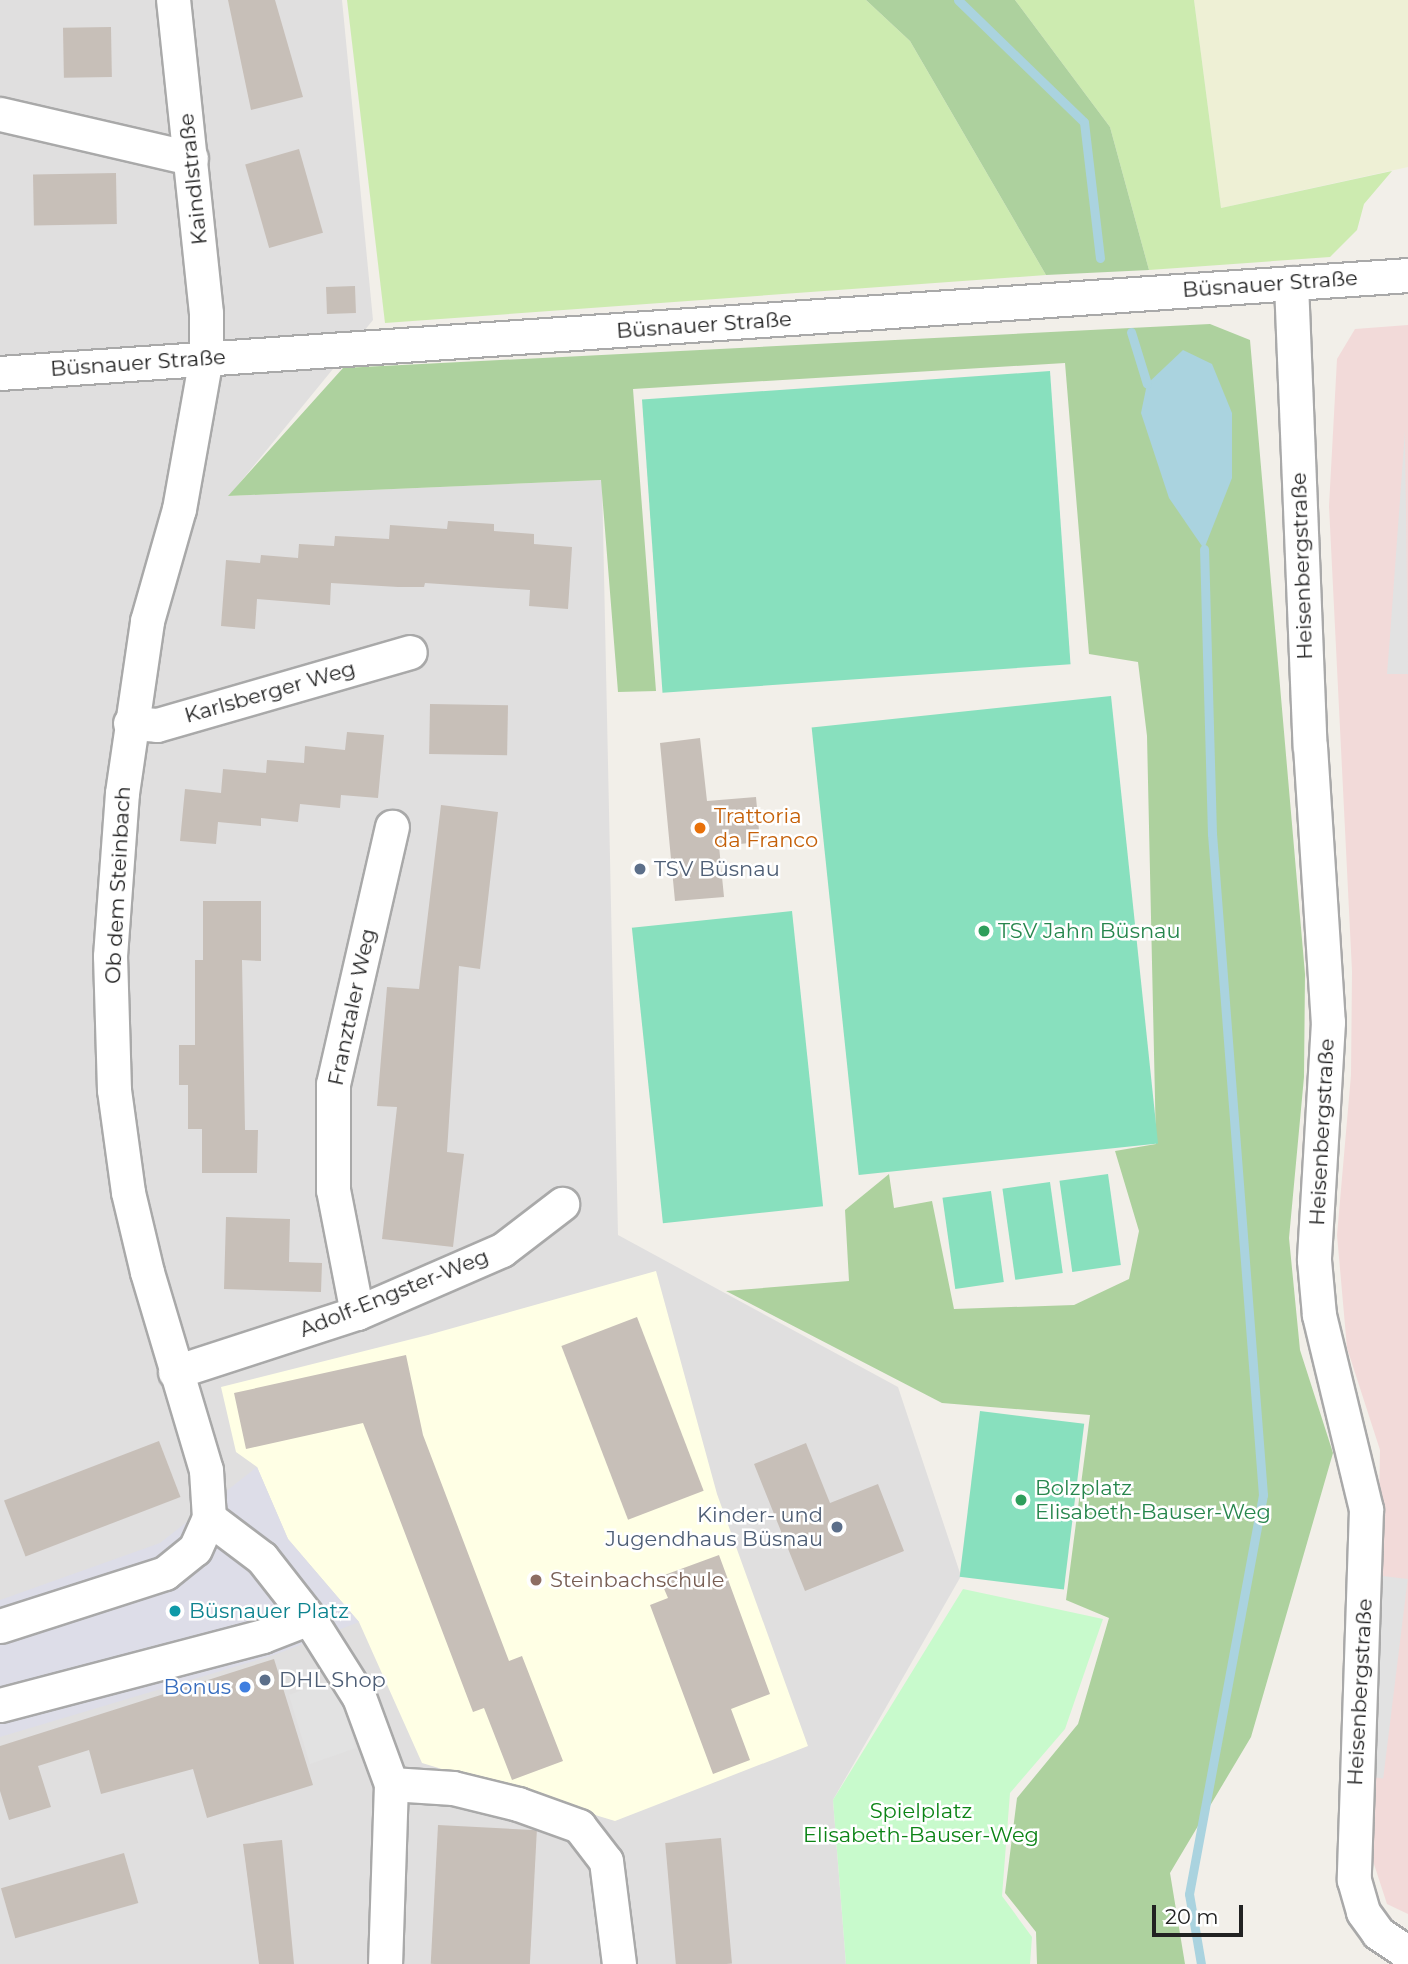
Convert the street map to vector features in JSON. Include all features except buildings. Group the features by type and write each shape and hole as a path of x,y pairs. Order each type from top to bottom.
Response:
{"street":[{"name":"Kaindlstraße","path":"173,0 191,158 206,358"},
{"path":"0,114 191,158"},
{"name":"Büsnauer Straße","path":"0,373 1408,275"},
{"name":"Heisenbergstraße","path":"1291,283 1310,746 1328,1022 1314,1260 1320,1315 1366,1508 1354,1880 1363,1912 1378,1933 1408,1953"},
{"name":"Ob dem Steinbach","path":"206,358 179,509 146,621 131,723 110,956 114,1090 128,1192 175,1373 206,1470 209,1517"},
{"name":"Karlsberger Weg","path":"131,723 157,725 410,652"},
{"name":"Franztaler Weg","path":"357,1313 333,1190 333,1084 393,827"},
{"name":"Adolf-Engster-Weg","path":"175,1373 357,1313 502,1250 562,1203"},
{"path":"2,1621 165,1573 195,1549 209,1517 262,1558 309,1618 359,1697 391,1784 385,1964"},
{"path":"0,1705 263,1636 309,1618"},
{"path":"391,1784 453,1788 519,1804 579,1826 606,1861 619,1964"}],"shaded area":[{"path":"0,0 342,0 373,320 229,496 602,480 618,1235 898,1387 961,1576 833,1800 846,1964 0,1964"},
{"path":"1194,0 1408,0 1408,167 1221,208"},
{"path":"1408,325 1408,1914 1387,1904 1372,1858 1368,1745 1377,1618 1380,1450 1347,1348 1337,1235 1351,1075 1352,971 1329,506 1337,359 1355,329"},
{"path":"1405,431 1408,674 1387,674 1390,636"},
{"name":"Steinbachschule","path":"656,1271 717,1494 808,1746 615,1821 422,1763 359,1622 288,1539 257,1467 236,1452 221,1387 428,1335"},
{"name":"Büsnauer Platz","path":"257,1467 288,1539 359,1622 274,1655 0,1737 0,1600 160,1543"},
{"path":"1366,1574 1408,1579 1383,1779 1342,1774"},
{"path":"325,1681 339,1693 356,1748 310,1764 289,1695"}],"green space":[{"path":"347,0 866,0 910,41 1046,275 385,323"},
{"path":"866,0 1015,0 1110,127 1149,270 1046,275 910,41"},
{"path":"1015,0 1194,0 1221,208 1392,171 1364,204 1357,230 1330,257 1149,270 1110,127"},
{"path":"1210,324 1250,340 1305,974 1304,1077 1289,1238 1300,1350 1333,1453 1251,1737 1170,1873 1185,1964 1037,1964 1036,1932 1005,1893 1017,1798 1078,1724 1109,1618 1066,1600 1090,1415 942,1403 726,1291 849,1281 845,1210 889,1174 894,1208 932,1201 954,1309 1074,1305 1129,1279 1139,1231 1115,1151 1156,1144 1147,736 1138,662 1089,654 1065,363 633,389 656,691 618,692 601,480 228,496 343,368"},
{"path":"1050,371 1071,664 663,693 642,400"},
{"name":"TSV Jahn Büsnau","path":"1111,696 1158,1144 859,1175 812,727"},
{"path":"792,911 823,1206 663,1223 632,928"},
{"path":"1108,1174 1121,1265 1072,1272 1059,1181"},
{"path":"1050,1182 1063,1273 1015,1280 1002,1189"},
{"path":"991,1191 1004,1282 955,1289 942,1198"},
{"name":"Bolzplatz Elisabeth-Bauser-Weg","path":"980,1411 1084,1424 1064,1590 960,1577"},
{"name":"Spielplatz Elisabeth-Bauser-Weg","path":"963,1589 1103,1619 1065,1729 1010,1793 1002,1896 1032,1937 1030,1964 846,1964 833,1800"}],"water":[{"path":"1183,350 1212,364 1232,413 1232,478 1204,549 1169,498 1141,413 1147,384"}],"waterway":[{"path":"958,0 1084,122 1100,258"},
{"path":"1131,332 1147,384"},
{"path":"1201,1964 1189,1894 1263,1495 1212,834 1204,549"}],"place":[{"name":"Trattoria da Franco","path":"700,828"},
{"name":"TSV Büsnau","path":"640,869"},
{"name":"TSV Jahn Büsnau","path":"984,931"},
{"name":"Bolzplatz Elisabeth-Bauser-Weg","path":"1021,1500"},
{"name":"Kinder- und Jugendhaus Büsnau","path":"837,1527"},
{"name":"Steinbachschule","path":"536,1580"},
{"name":"Büsnauer Platz","path":"175,1611"},
{"name":"DHL Shop","path":"265,1680"},
{"name":"Bonus","path":"245,1687"}]}
